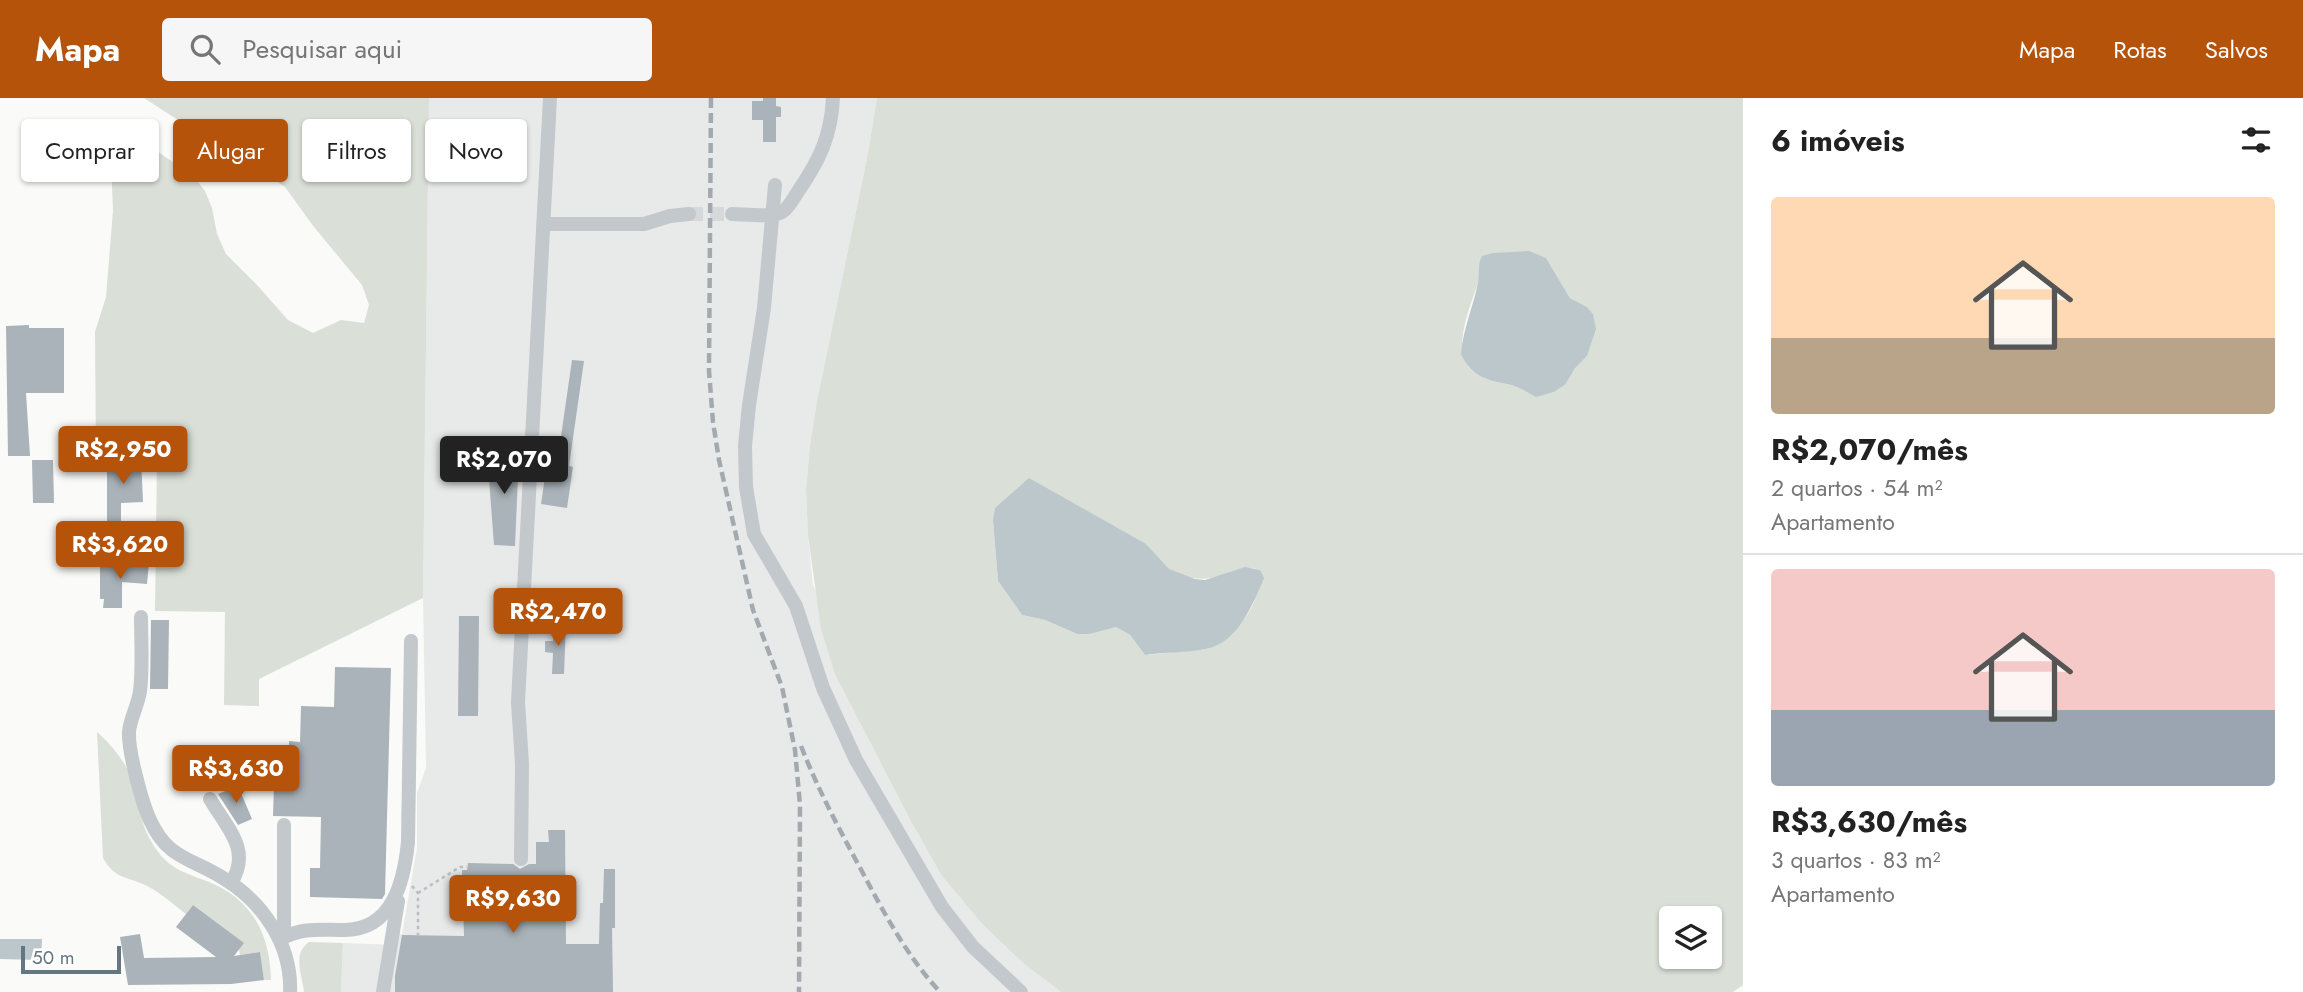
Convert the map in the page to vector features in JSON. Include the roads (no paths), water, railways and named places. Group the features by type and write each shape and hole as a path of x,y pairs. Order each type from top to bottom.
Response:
{"lane":[{"path":"521,859 522,764 518,702 550,98"},
{"path":"732,214 773,215 784,211 817,162 827,136 833,98"},
{"path":"775,185 764,308 750,394 745,446 746,487 754,534 796,606 831,709 865,776 942,907 973,947 1021,992"},
{"path":"543,224 644,224 670,216 689,214"},
{"path":"141,617 140,693 129,733 146,812 155,830 176,853 231,883 268,919 282,938"},
{"path":"383,992 408,842 411,641"},
{"path":"210,799 240,852 240,864 231,883"},
{"path":"284,825 282,938 289,963 290,992"},
{"path":"346,930 366,926 381,917 393,903 402,876"},
{"path":"282,938 315,928 392,933"}],"tunnel":[{"path":"689,214 732,214"}],"railway":[{"path":"711,98 709,371 713,422 753,610 782,687 795,750 800,805 799,992"},
{"path":"801,746 828,806 885,914 905,947 940,992"}]}
